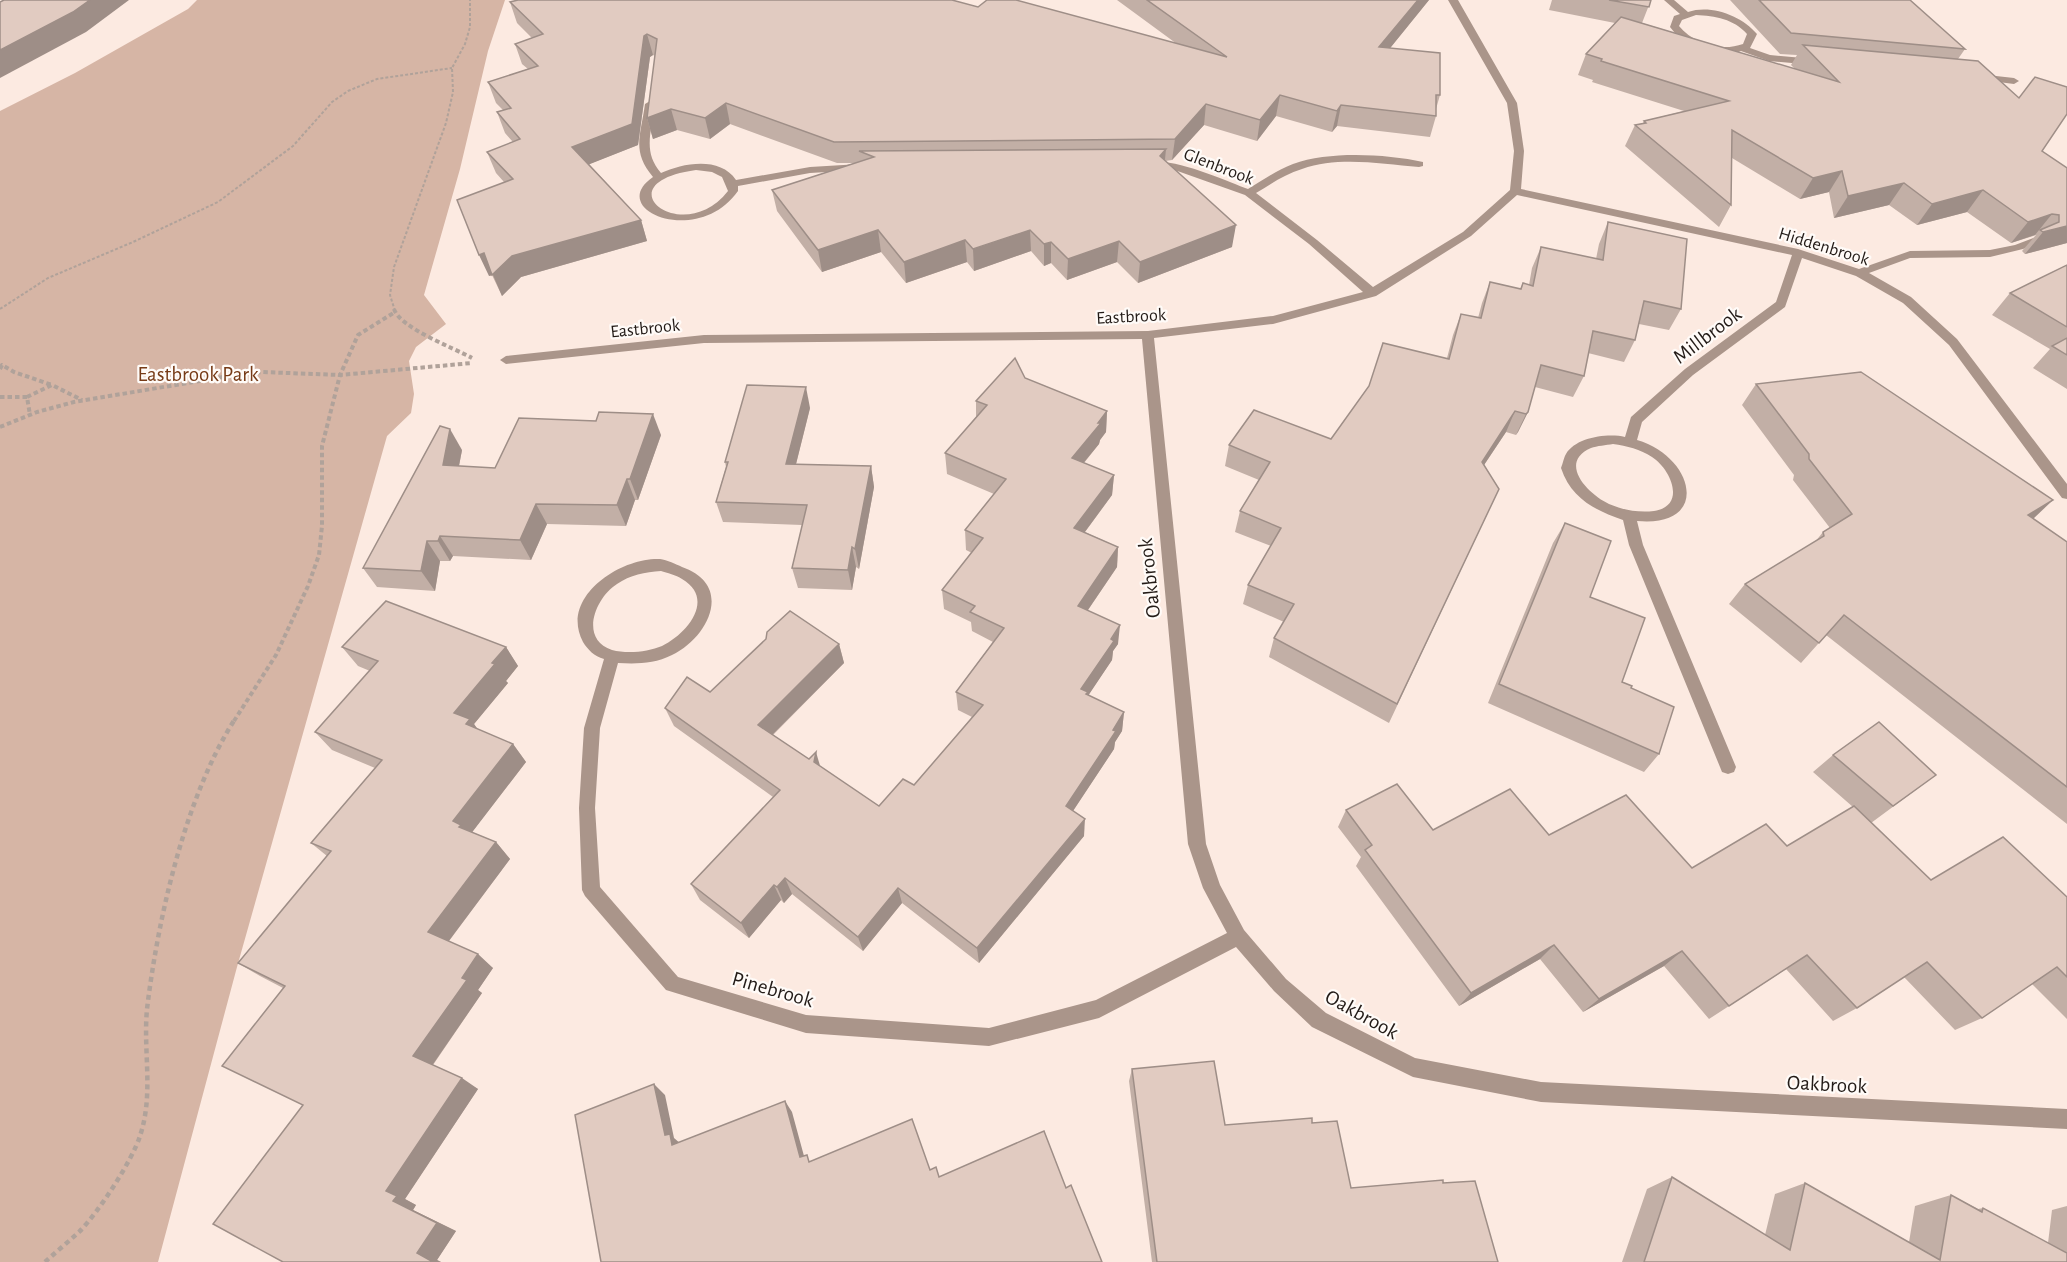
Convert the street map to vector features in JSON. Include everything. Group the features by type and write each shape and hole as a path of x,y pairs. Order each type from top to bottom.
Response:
{"street":[{"path":"1453,0 1512,103 1519,151 1515,191"},
{"path":"1669,0 1685,14"},
{"path":"1741,48 1748,44 1752,34 1740,22 1719,14 1685,14 1674,22 1674,27 1684,39 1695,44 1719,49 1741,48 1769,58 1828,63"},
{"path":"1967,76 2014,81"},
{"path":"651,94 644,153 647,163 659,177"},
{"path":"1249,193 1300,165 1326,159 1367,159 1419,164"},
{"name":"Glenbrook","path":"1134,165 1170,165 1249,193 1313,242 1372,293"},
{"path":"696,166 720,171 733,184 733,191 721,206 703,214 682,218 658,213 650,207 646,200 646,192 650,184 659,177 696,166"},
{"path":"733,184 810,170 874,166"},
{"name":"Hiddenbrook","path":"1515,191 1798,253 1860,273 1907,300 1953,342 2067,494"},
{"name":"Eastbrook","path":"506,360 704,339 1148,335 1274,320 1372,293 1467,234 1515,191"},
{"path":"1860,273 1899,256 1917,253 1999,254 2036,240"},
{"name":"Millbrook","path":"1630,442 1636,420 1689,372 1781,304 1798,253"},
{"name":"Oakbrook","path":"1148,335 1197,844 1212,888 1238,936 1280,985 1319,1020 1413,1066 1541,1092 2067,1119"},
{"path":"1612,439 1630,442 1661,457 1673,468 1680,480 1682,492 1678,503 1668,512 1654,517 1629,517 1602,508 1587,499 1575,487 1569,475 1569,463 1574,453 1583,445 1597,440 1612,439"},
{"path":"1629,517 1636,545 1728,767"},
{"path":"661,566 684,572 701,586 705,600 704,614 697,629 684,642 648,659 629,660 612,656 597,648 588,637 584,623 591,601 608,582 624,572 642,567 661,566"},
{"name":"Pinebrook","path":"612,656 592,728 587,808 591,890 672,984 806,1024 989,1037 1099,1009 1238,936"}],"path":[{"path":"0,427 30,415 83,400 262,372 340,375 480,362 409,324 395,312 391,298 393,268 398,250 437,147 450,105 454,74 452,68 470,32 473,12 470,0"},
{"path":"0,309 48,278 133,242 218,202 293,146 332,102 360,84 414,72 452,68"},
{"path":"45,1262 81,1230 117,1180 140,1137 149,1095 147,1012 154,957 166,902 203,777 231,725 276,655 293,621 315,566 322,526 322,446 340,375 358,335 395,312"},
{"path":"1,365 83,400"},
{"path":"0,397 27,396 52,385"},
{"path":"27,396 30,415"}],"green space":[{"name":"Eastbrook Park","path":"197,0 505,0 488,51 460,169 424,295 446,324 416,347 409,361 414,394 411,413 387,436 237,967 158,1262 0,1262 0,111 75,73 188,9"}],"building":[{"path":"4,0 90,0 73,12 0,50 0,2"},
{"path":"518,0 952,0 978,7 987,0 1016,0 1227,57 1147,0 1418,0 1379,47 1440,53 1440,95 1436,95 1436,116 1341,105 1337,111 1280,95 1260,120 1206,104 1175,139 834,142 726,103 705,118 671,109 647,118 657,39 647,34 644,36 632,124 572,147 641,220 512,256 492,275 484,253 479,255 457,200 513,179 487,152 520,139 497,112 511,108 488,82 538,66 515,44 543,34 510,2"},
{"path":"1609,0 1651,0 1649,7"},
{"path":"1759,0 1910,0 1965,49 1791,33"},
{"path":"1621,17 1839,82 1803,45 1978,61 2019,98 2035,77 2067,87 2067,114 2042,151 2067,168 2067,226 2043,232 2040,230 2059,222 2059,215 2052,214 2028,222 1983,190 1932,204 1904,183 1848,196 1842,171 1813,178 1732,130 1731,205 1635,125 1729,101 1601,61 1602,59 1586,54"},
{"path":"1166,149 1160,156 1236,225 1140,262 1119,241 1068,259 1051,242 1044,244 1030,230 973,249 965,240 904,262 878,230 818,250 772,190 874,157 859,151"},
{"path":"1608,222 1687,239 1681,309 1644,301 1635,340 1593,331 1584,376 1541,365 1528,412 1526,414 1515,411 1482,462 1499,489 1397,704 1274,638 1294,604 1248,585 1281,528 1240,511 1270,462 1229,445 1254,410 1331,439 1369,386 1383,343 1449,359 1461,314 1481,318 1490,282 1521,289 1523,283 1533,286 1541,247 1603,260"},
{"path":"2067,265 2067,327 2010,293"},
{"path":"2067,338 2067,355 2052,346"},
{"path":"1015,358 1025,378 1107,411 1098,423 1101,423 1072,458 1114,475 1074,528 1118,547 1078,606 1120,625 1111,639 1114,641 1081,689 1088,692 1086,694 1124,712 1113,730 1116,731 1066,806 1085,819 977,948 898,888 858,937 785,878 777,887 774,885 741,923 691,884 780,790 665,708 687,677 710,692 766,639 767,632 790,611 839,644 758,725 809,759 816,752 814,762 879,806 903,779 914,785 983,705 956,692 1004,628 970,612 975,606 942,590 983,538 965,530 1006,479 945,453 987,405 976,401"},
{"path":"1861,372 2053,500 2028,515 2067,542 2067,787 1844,615 1819,643 1745,584 1824,536 1823,532 1852,514 1809,459 1809,454 1756,384"},
{"path":"747,385 806,387 786,464 871,466 855,549 852,547 848,570 792,568 807,505 716,502"},
{"path":"599,412 653,414 630,479 627,479 617,505 536,504 520,540 440,536 438,541 427,541 421,571 363,568 440,426 450,429 443,465 495,468 519,418 596,421"},
{"path":"1565,523 1611,541 1590,597 1645,618 1622,682 1674,707 1659,754 1499,684"},
{"path":"386,601 506,647 492,663 495,664 454,713 470,719 466,724 513,744 453,821 461,825 459,827 496,842 428,932 478,954 462,978 467,980 413,1056 462,1078 386,1191 397,1196 393,1201 437,1223 417,1253 433,1262 283,1262 213,1224 303,1105 222,1066 285,986 238,963 331,851 311,843 382,760 315,732 378,661 342,647"},
{"path":"1879,722 1936,775 1893,806 1833,755"},
{"path":"1397,784 1433,830 1510,789 1549,835 1626,795 1692,868 1766,824 1787,846 1854,806 1931,880 2003,837 2067,897 2067,977 2057,967 1982,1018 1927,962 1857,1008 1807,955 1729,1006 1682,951 1599,999 1554,945 1471,993 1365,850 1372,845 1346,810"},
{"path":"1214,1061 1225,1125 1312,1118 1312,1123 1337,1121 1351,1188 1443,1180 1443,1183 1475,1181 1498,1262 1157,1262 1132,1069"},
{"path":"654,1084 665,1135 670,1134 672,1145 785,1101 800,1157 807,1155 809,1162 912,1119 930,1170 936,1167 939,1177 1044,1131 1066,1188 1071,1185 1102,1262 601,1262 575,1115"},
{"path":"1672,1177 1790,1250 1805,1183 1940,1260 1951,1195 1982,1212 1983,1208 2067,1253 2067,1262 1644,1262"}]}
